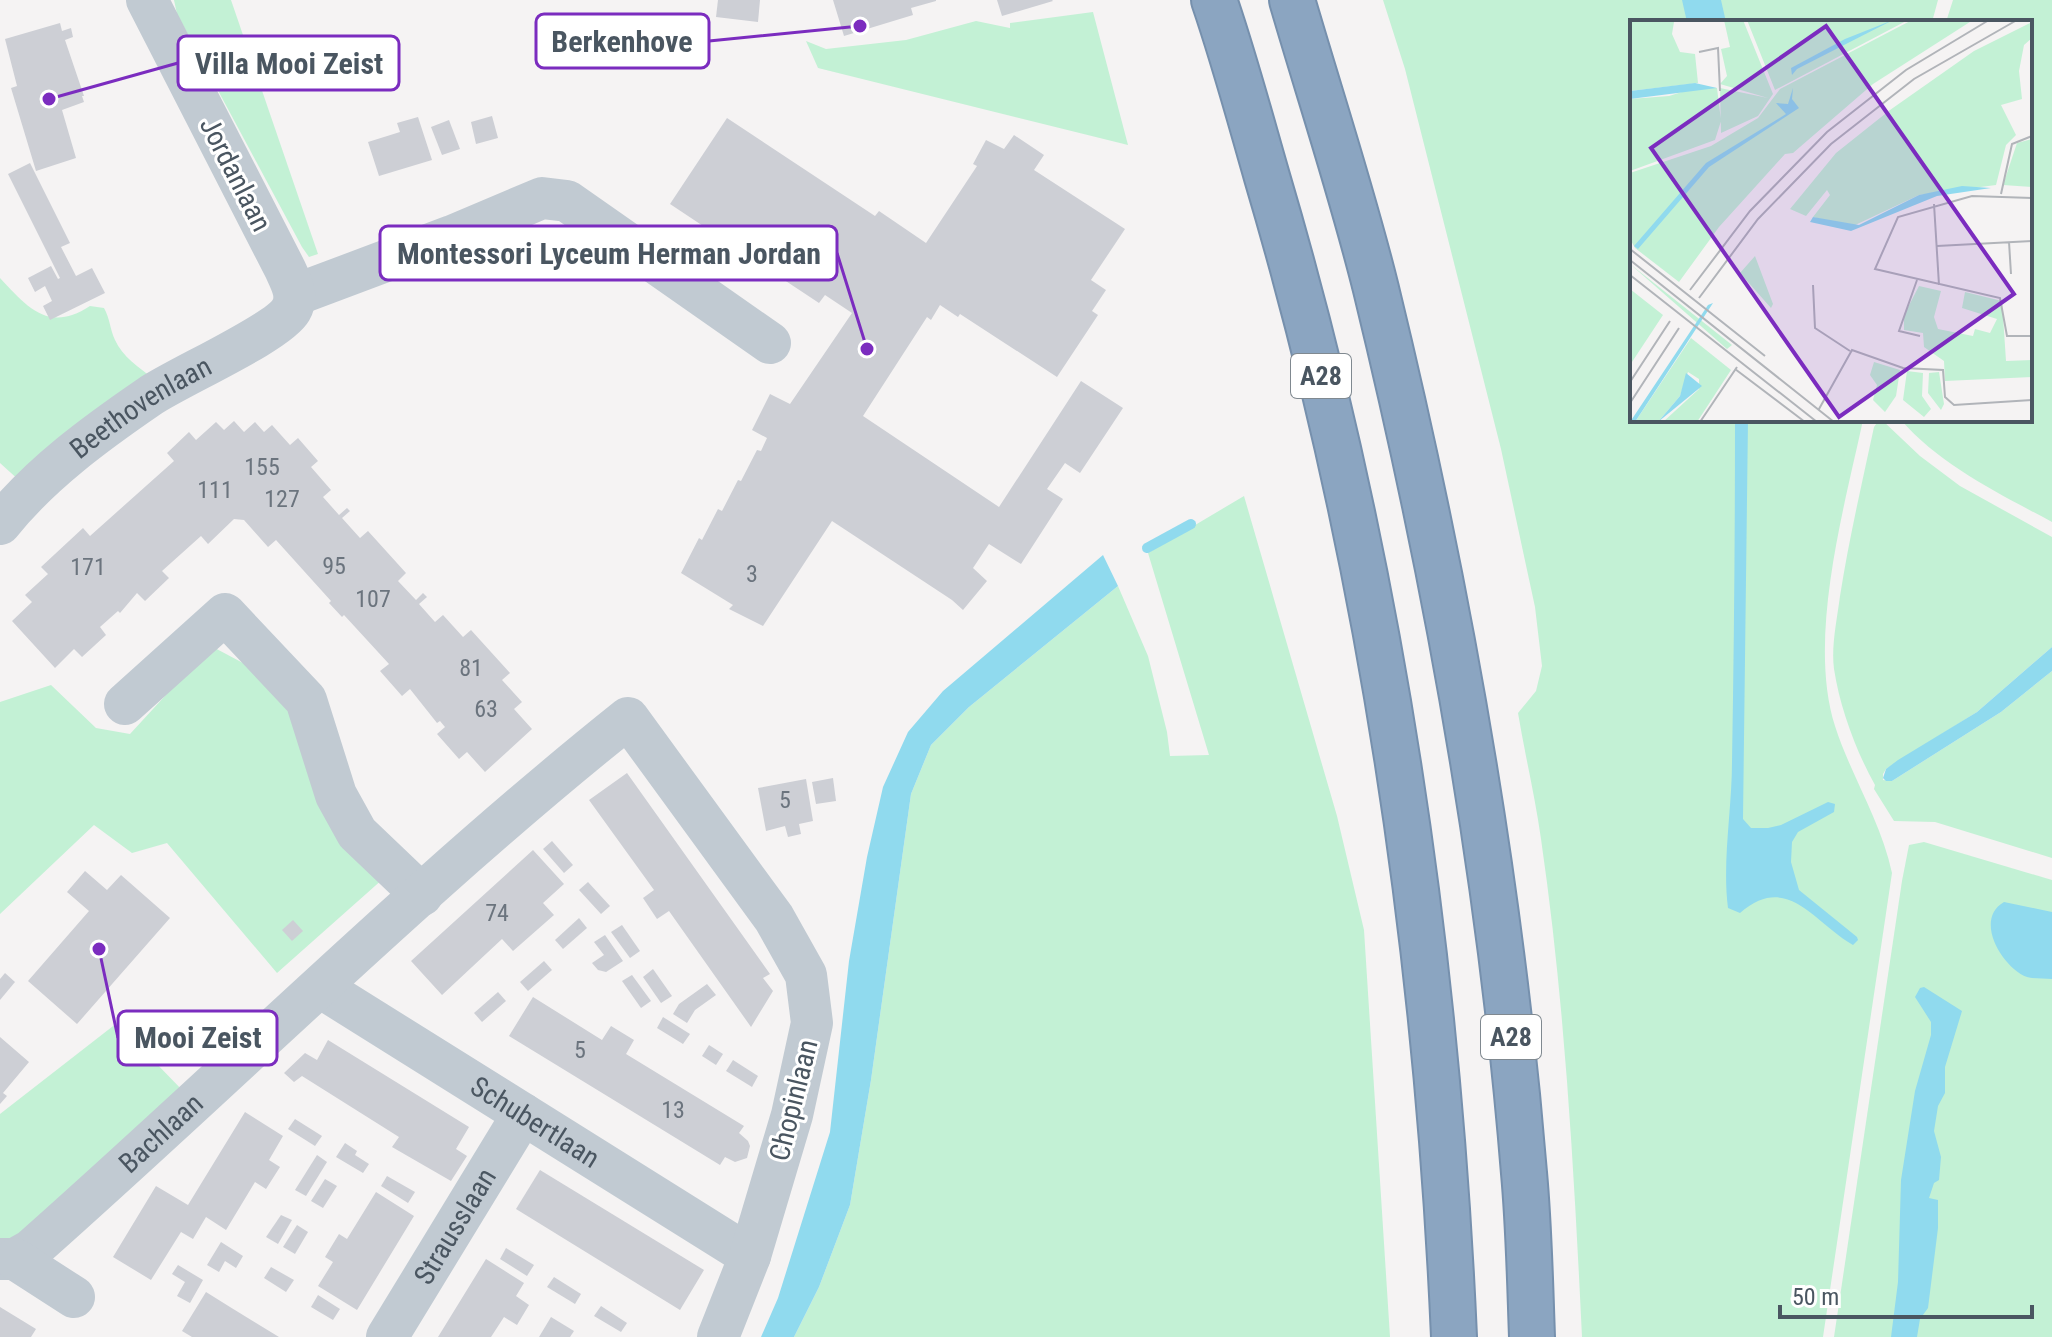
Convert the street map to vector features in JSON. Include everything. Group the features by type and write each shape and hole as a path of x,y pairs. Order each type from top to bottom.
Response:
{"highway":[{"name":"A28","path":"1214,0 1302,295 1368,581 1399,759 1424,940 1442,1127 1454,1337"},
{"name":"A28","path":"1292,0 1375,286 1429,519 1470,740 1505,980 1525,1175 1532,1337"}],"street":[{"name":"Jordanlaan","path":"147,0 285,269 294,302"},
{"name":"Beethovenlaan","path":"0,524 16,505 78,449 151,395 272,327 294,302 542,198 567,201 770,343"},
{"path":"125,704 225,614 306,700 336,795 357,833 422,895"},
{"name":"Bachlaan","path":"8,1259 45,1237 422,895 564,769 628,718"},
{"name":"Chopinlaan","path":"628,718 774,918 806,975 812,1023 792,1115 750,1256 718,1337"},
{"name":"Schubertlaan","path":"320,987 750,1256"},
{"name":"Strausslaan","path":"387,1337 523,1114"},
{"path":"8,1259 74,1297"}],"green space":[{"path":"174,0 231,0 318,254 309,257 302,247 177,14"},
{"path":"1383,0 1938,0 1933,20 1630,20 1630,422 1863,422 1831,573 1825,654 1827,691 1835,726 1881,835 1892,873 1823,1337 1582,1337 1572,1150 1556,963 1539,823 1518,713 1536,691 1542,666 1535,607 1501,449 1405,69"},
{"path":"1953,0 2052,0 2052,522 1952,465 1903,422 2032,422 2032,20 1947,20"},
{"path":"1093,12 1128,145 818,68 806,41 826,49 906,40 976,21 1010,28 1010,23"},
{"path":"0,278 30,307 51,317 76,314 90,306 104,308 118,346 153,378 21,482 0,463"},
{"path":"1878,422 1884,422 1920,456 1960,486 2052,537 2052,647 1977,712 1886,769 1883,780 1892,781 2001,712 2052,671 2052,858 1935,822 1894,821 1874,789 1875,785 1855,744 1837,684 1834,642 1840,596 1874,427"},
{"path":"1244,496 1337,816 1364,930 1390,1337 794,1337 819,1287 850,1205 871,1080 911,794 931,745 969,707 1118,586 1148,656 1170,756 1209,755 1148,553"},
{"path":"211,646 243,663 290,702 384,878 277,973 167,843 132,853 94,825 0,914 0,702 51,685 96,728 130,734"},
{"path":"1924,842 2052,880 2052,1337 1834,1337 1902,881 1909,845"},
{"path":"117,1023 185,1093 0,1250 0,1114"}],"water":[{"path":"1682,0 1721,0 1726,20 1687,20"},
{"path":"1735,422 1748,422 1743,819 1751,828 1768,828 1781,825 1828,802 1835,804 1834,812 1798,832 1792,842 1791,862 1799,890 1857,937 1853,945 1800,905 1786,899 1772,897 1740,913 1728,908 1726,872 1732,762"},
{"path":"1103,555 1118,586 969,707 931,745 911,794 871,1080 850,1205 819,1287 794,1337 761,1337 778,1298 830,1132 849,961 883,787 908,732 943,691"},
{"path":"2052,647 2052,671 2001,712 1892,781 1883,778 1886,769 1898,760 1977,712"},
{"path":"2004,902 2052,912 2052,979 2027,977 2001,954 1991,931 1991,920 1995,910"},
{"path":"1924,987 1962,1011 1945,1067 1945,1093 1938,1106 1934,1131 1941,1157 1939,1180 1934,1183 1929,1198 1938,1200 1938,1228 1928,1308 1920,1319 1917,1337 1891,1337 1898,1282 1901,1180 1915,1091 1931,1035 1931,1022 1915,997"}],"building":[{"path":"718,0 760,0 758,22 716,17"},
{"path":"833,0 936,1 911,8 913,15 844,36"},
{"path":"997,0 1052,0 1053,1 1002,16"},
{"path":"60,23 62,31 71,28 73,37 65,40 84,96 84,102 62,110 76,158 36,171 11,88 17,86 5,39"},
{"path":"492,116 498,138 476,144 471,122"},
{"path":"418,117 432,160 379,176 368,142 400,132 397,123"},
{"path":"727,118 875,216 879,211 926,243 977,166 973,164 986,140 1004,149 1014,135 1044,155 1034,170 1125,229 1091,280 1106,290 1092,311 1098,315 1057,377 960,314 958,317 940,305 931,320 927,317 863,416 999,507 1081,381 1123,408 1080,473 1065,463 1047,489 1063,499 1021,564 989,544 973,568 987,581 963,610 832,521 763,626 729,609 733,605 681,573 718,509 722,511 757,450 761,451 767,438 752,430 770,394 790,404 852,313 825,295 819,303 670,204"},
{"path":"449,120 460,149 442,155 431,127"},
{"path":"30,163 70,243 61,247 76,276 92,268 105,293 50,320 43,306 52,301 45,286 35,292 28,278 51,266 60,278 8,174"},
{"path":"234,421 244,432 255,422 264,432 272,425 290,445 298,438 318,461 311,467 331,490 323,497 339,515 347,508 350,511 342,518 360,538 368,531 406,573 398,581 416,600 423,593 427,597 419,604 435,622 443,615 463,637 471,630 510,673 502,680 522,702 514,709 532,729 485,772 467,752 459,759 437,734 445,727 440,721 437,723 410,689 402,696 380,671 389,664 329,603 331,601 276,540 268,547 244,520 234,519 208,544 201,536 162,571 169,578 145,601 137,593 120,613 118,611 100,627 106,635 82,657 74,649 55,668 12,621 32,602 25,595 48,574 41,567 83,528 90,536 174,461 167,453 189,432 196,440 216,422 224,430"},
{"path":"627,773 770,974 763,978 773,991 751,1027 669,911 657,919 643,898 654,890 589,800"},
{"path":"833,778 836,801 816,804 812,782"},
{"path":"806,779 813,821 799,824 801,834 788,837 785,826 766,831 758,788"},
{"path":"552,841 573,865 564,873 543,849"},
{"path":"533,850 564,884 543,903 554,915 513,951 502,939 442,995 411,961"},
{"path":"85,871 107,890 121,875 170,918 77,1024 28,981 89,911 67,892"},
{"path":"588,882 610,906 601,914 579,890"},
{"path":"579,918 587,928 563,949 555,940"},
{"path":"293,920 303,931 292,941 282,930"},
{"path":"622,925 640,951 630,958 611,932"},
{"path":"605,935 623,961 606,972 598,970 592,963 604,955 594,942"},
{"path":"544,961 552,970 528,991 520,982"},
{"path":"653,969 672,996 661,1003 643,977"},
{"path":"5,973 15,982 0,1000 0,979"},
{"path":"632,975 651,1001 641,1008 622,981"},
{"path":"707,984 716,995 695,1010 687,1023 673,1014 679,1004"},
{"path":"498,992 506,1001 482,1022 474,1013"},
{"path":"533,997 602,1040 611,1026 634,1040 626,1054 744,1126 739,1133 750,1146 747,1158 735,1162 725,1157 720,1165 509,1036"},
{"path":"663,1017 690,1034 683,1044 657,1028"},
{"path":"0,1037 29,1062 3,1093 7,1096 0,1104"},
{"path":"328,1040 469,1127 456,1149 467,1156 451,1181 392,1147 399,1137 302,1076 294,1082 284,1073 305,1053 317,1060"},
{"path":"709,1045 723,1054 716,1065 702,1056"},
{"path":"733,1060 758,1076 752,1087 726,1071"},
{"path":"245,1112 283,1136 269,1160 280,1167 266,1189 255,1182 226,1230 206,1217 193,1239 181,1232 151,1280 113,1257 156,1186 188,1205"},
{"path":"295,1119 322,1136 315,1146 288,1129"},
{"path":"345,1143 357,1151 355,1155 369,1164 363,1173 336,1157"},
{"path":"317,1155 327,1162 306,1196 295,1190"},
{"path":"540,1170 704,1270 680,1310 516,1209"},
{"path":"387,1176 415,1192 408,1203 381,1186"},
{"path":"325,1179 337,1186 323,1208 311,1201"},
{"path":"376,1192 414,1216 357,1310 318,1286 333,1262 325,1257 339,1234 347,1239"},
{"path":"281,1215 292,1220 278,1244 266,1237"},
{"path":"297,1225 308,1232 295,1254 283,1247"},
{"path":"221,1242 243,1256 236,1268 225,1261 219,1272 207,1265"},
{"path":"506,1248 534,1265 527,1276 500,1259"},
{"path":"486,1259 524,1283 516,1296 529,1305 517,1325 504,1317 491,1337 438,1337"},
{"path":"178,1265 203,1280 190,1303 177,1296 185,1282 172,1274"},
{"path":"271,1267 294,1280 286,1292 264,1278"},
{"path":"554,1277 581,1294 575,1304 547,1287"},
{"path":"206,1292 279,1337 192,1337 182,1331"},
{"path":"318,1295 340,1309 333,1320 311,1307"},
{"path":"601,1306 627,1323 621,1332 594,1316"},
{"path":"0,1307 36,1329 31,1337 0,1337"},
{"path":"551,1317 574,1331 570,1337 539,1337"}],"waterway":[{"path":"1147,548 1191,524"}],"place":[{"name":"Berkenhove","path":"860,26"},
{"name":"Villa Mooi Zeist","path":"49,99"},
{"name":"Montessori Lyceum Herman Jordan","path":"867,349"},
{"name":"Mooi Zeist","path":"99,949"}]}
